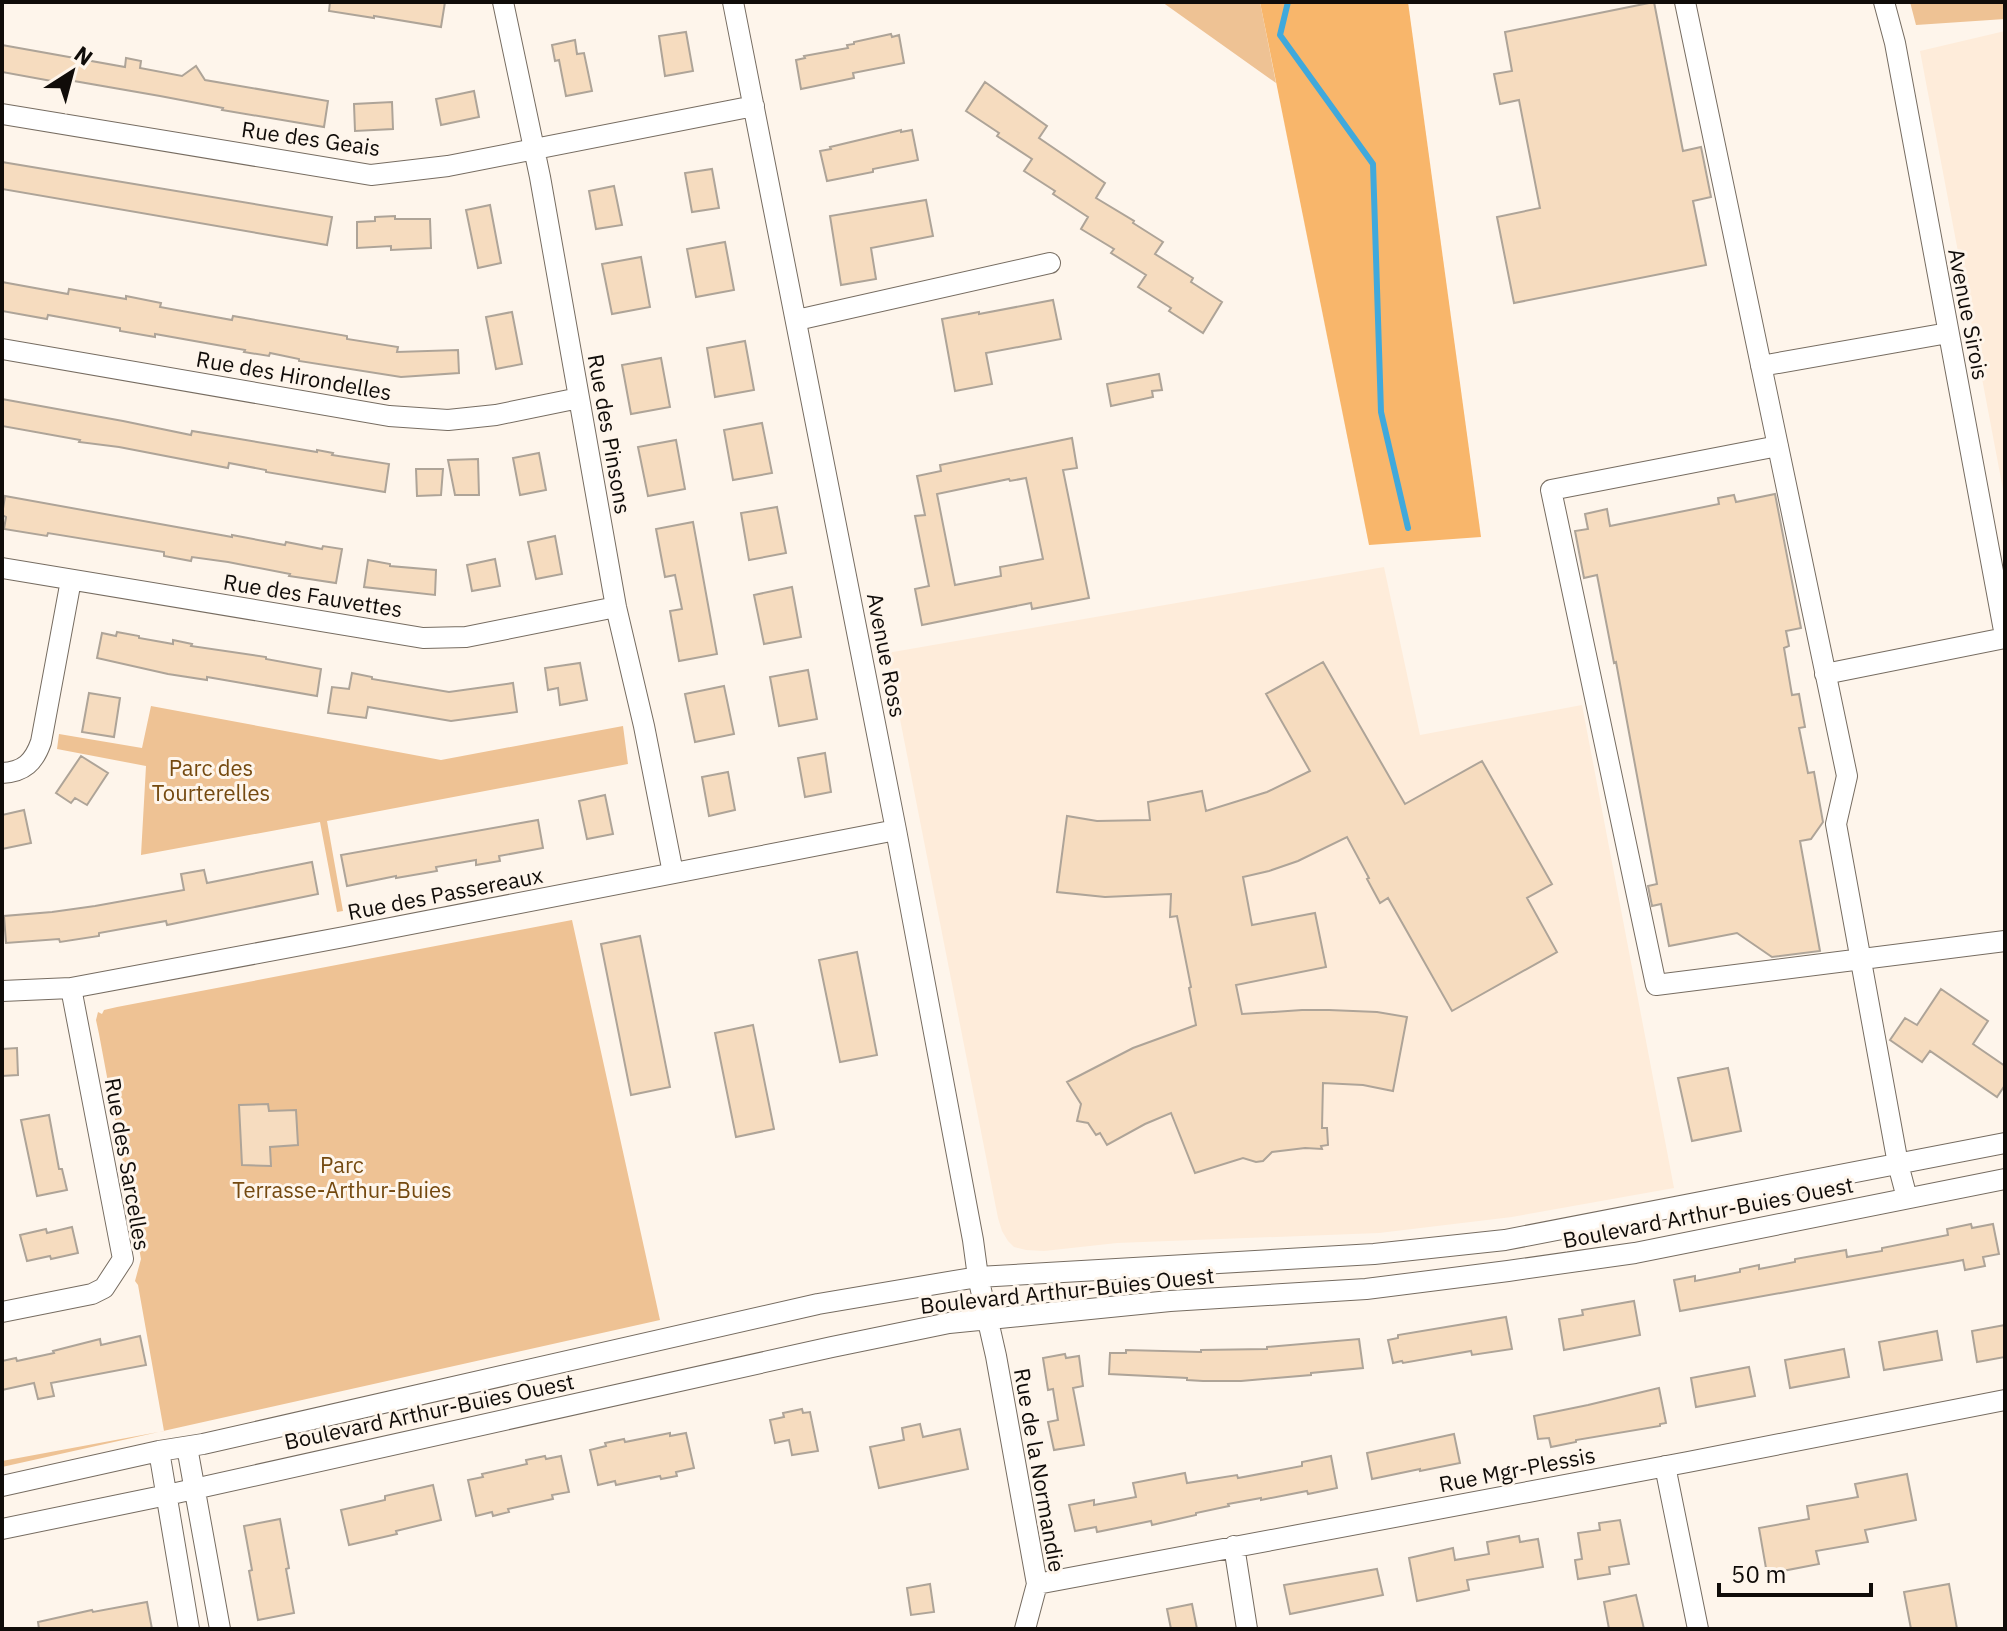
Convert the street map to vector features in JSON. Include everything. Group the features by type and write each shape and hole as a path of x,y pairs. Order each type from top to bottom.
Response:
{"street":[{"name":"Rue des Pinsons","path":"503,2 534,150 616,607 644,726 673,873"},
{"name":"Avenue Ross","path":"733,2 896,830 986,1319"},
{"path":"1685,2 1847,776 1836,824 1898,1164 1907,1198"},
{"name":"Avenue Sirois","path":"1884,2 1895,43 2005,637"},
{"name":"Rue des Geais","path":"2,114 371,175 448,166 754,106"},
{"path":"797,320 1050,263"},
{"path":"1761,366 1948,333"},
{"name":"Rue des Hirondelles","path":"2,349 389,416 448,420 496,415 579,398"},
{"path":"1778,446 1551,490 1656,985 2005,941"},
{"path":"1985,531 2005,522"},
{"name":"Rue des Fauvettes","path":"2,568 423,638 466,637 616,607"},
{"path":"2,773 19,771 36,756 71,580"},
{"path":"1825,674 2005,637"},
{"name":"Rue des Passereaux","path":"2,991 71,988 896,830"},
{"name":"Rue des Sarcelles","path":"2,1312 92,1294 104,1288 123,1259 71,988"},
{"name":"Boulevard Arthur-Buies Ouest","path":"2,1486 818,1304 978,1277 1374,1254 1505,1240 2005,1143"},
{"name":"Boulevard Arthur-Buies Ouest","path":"2,1529 949,1323 1170,1301 1366,1289 1508,1271 1635,1253 2005,1179"},
{"name":"Rue de la Normandie","path":"986,1319 996,1356 1037,1584 1025,1629"},
{"name":"Rue Mgr-Plessis","path":"1037,1584 2005,1400"},
{"path":"187,1447 220,1629"},
{"path":"159,1451 189,1629"},
{"path":"1665,1466 1698,1629"},
{"path":"1234,1546 1247,1629"}],"shaded area":[{"path":"1260,2 1408,2 1481,537 1369,545"},
{"path":"2005,31 2005,500 1920,51"},
{"path":"1384,567 1420,735 1582,705 1674,1188 1512,1217 1379,1233 1117,1243 1044,1251 1014,1247 1002,1231 998,1218 887,653"}],"green space":[{"path":"1162,2 1260,2 1276,83"},
{"path":"1910,2 2005,2 2005,19 1916,25"},
{"name":"Parc des Tourterelles","path":"151,706 441,760 623,726 628,764 327,821 343,911 337,912 320,822 141,855 146,766 57,749 59,734 142,748"},
{"name":"Parc Terrasse-Arthur-Buies","path":"572,920 660,1320 164,1431 135,1281 141,1259 96,1020 98,1012 102,1014 104,1010 117,1007"},
{"path":"159,1432 2,1467 2,1461"}],"building":[{"path":"330,2 445,2 441,27 329,11"},
{"path":"1654,2 1683,151 1701,147 1711,197 1693,201 1706,265 1514,303 1497,217 1540,208 1519,100 1500,104 1494,74 1512,71 1505,32"},
{"path":"686,32 693,71 665,76 659,36"},
{"path":"891,34 892,37 899,35 904,63 853,73 854,78 801,89 796,60"},
{"path":"575,40 577,54 584,53 592,91 566,96 559,60 555,61 552,45"},
{"path":"2,45 125,67 126,58 141,61 140,68 182,76 196,66 205,80 328,101 324,127 68,80 68,84 2,72"},
{"path":"985,82 1047,126 1039,138 1105,183 1096,198 1163,242 1155,254 1193,278 1191,282 1222,302 1203,333 1138,287 1146,275 1111,253 1114,249 1081,229 1088,217 1024,171 1032,159 966,111"},
{"path":"474,91 479,117 441,125 436,99"},
{"path":"392,102 393,129 355,131 354,104"},
{"path":"901,130 912,130 918,160 827,181 820,151"},
{"path":"2,162 332,217 327,245 2,189"},
{"path":"712,169 719,208 692,212 685,173"},
{"path":"614,186 622,225 596,229 589,191"},
{"path":"926,200 933,236 871,248 876,279 841,285 830,216"},
{"path":"490,205 501,263 478,268 466,210"},
{"path":"395,216 395,219 430,219 431,248 357,248 357,222"},
{"path":"725,242 734,290 696,297 687,249"},
{"path":"641,257 650,307 612,314 602,264"},
{"path":"2,282 68,294 69,289 126,299 126,296 161,303 160,307 347,336 347,339 398,347 397,352 458,350 459,373 401,377 299,361 270,353 269,356 244,352 155,334 155,337 120,331 120,328 48,315 47,319 2,311"},
{"path":"1053,300 1061,339 986,353 992,384 955,391 942,319"},
{"path":"512,312 522,364 496,369 486,317"},
{"path":"745,341 754,390 715,397 707,348"},
{"path":"661,358 670,407 631,414 622,365"},
{"path":"1159,374 1162,390 1152,391 1153,397 1111,406 1107,384"},
{"path":"2,399 191,435 192,431 389,464 385,492 229,463 228,468 2,426"},
{"path":"762,423 772,473 733,480 724,430"},
{"path":"1072,438 1077,468 1063,470 1089,598 1032,609 1031,603 922,625 915,589 929,586 915,516 925,515 917,476 941,471 940,465","holes":["1026,478 1043,559 1000,567 1001,576 955,585 937,494"]},
{"path":"676,440 685,489 648,496 638,447"},
{"path":"539,453 546,490 520,495 513,458"},
{"path":"478,459 479,495 455,495 448,460"},
{"path":"416,469 443,469 441,495 417,496"},
{"path":"1775,494 1801,628 1786,631 1789,646 1784,648 1792,695 1799,694 1805,727 1799,728 1808,773 1814,772 1823,822 1811,839 1800,841 1820,951 1772,957 1737,933 1669,946 1661,904 1652,906 1648,886 1657,884 1597,575 1584,578 1575,531 1588,529 1585,514 1607,509 1610,526 1719,504 1718,498 1734,495 1736,502"},
{"path":"5,496 232,537 342,549 336,583 228,562 192,557 191,561 164,556 164,552 4,529 6,517 2,515"},
{"path":"777,507 786,553 749,560 741,513"},
{"path":"693,522 717,654 679,661 670,611 682,609 675,575 665,577 656,529"},
{"path":"555,536 562,574 536,579 528,542"},
{"path":"495,559 500,586 472,591 467,565"},
{"path":"368,560 390,566 436,570 435,595 364,587"},
{"path":"792,587 801,637 764,644 754,595"},
{"path":"117,632 321,669 317,696 207,677 207,680 168,674 97,658 102,633 116,636"},
{"path":"1323,662 1405,804 1482,761 1552,884 1527,898 1557,952 1452,1011 1388,898 1380,903 1347,837 1298,861 1243,877 1252,925 1315,913 1326,967 1236,985 1242,1014 1329,1010 1407,1017 1393,1091 1363,1085 1323,1083 1322,1128 1327,1128 1328,1145 1321,1146 1322,1149 1272,1152 1263,1161 1243,1158 1195,1173 1171,1113 1107,1145 1100,1133 1096,1135 1088,1123 1077,1121 1081,1104 1067,1082 1133,1048 1196,1025 1177,916 1170,917 1171,894 1105,897 1057,892 1067,816 1097,821 1150,820 1148,802 1202,791 1206,811 1267,792 1310,771 1266,694"},
{"path":"580,663 587,700 560,705 558,688 548,690 545,668"},
{"path":"808,670 817,719 779,726 770,677"},
{"path":"352,673 449,692 513,683 517,712 451,721 368,707 366,718 328,713 332,687 349,689"},
{"path":"724,686 734,734 695,742 685,694"},
{"path":"89,693 120,698 114,737 82,732"},
{"path":"825,753 831,792 805,797 798,758"},
{"path":"81,756 108,773 87,805 75,798 71,803 56,793"},
{"path":"728,772 735,810 709,816 702,777"},
{"path":"605,795 613,834 587,839 579,801"},
{"path":"24,810 31,843 2,849 2,815"},
{"path":"538,820 543,848 499,856 500,861 476,865 476,860 436,867 437,871 347,886 341,855"},
{"path":"312,862 318,894 167,925 166,921 99,933 99,936 60,942 59,939 6,943 4,916 95,906 184,890 181,874 204,870 207,883"},
{"path":"640,936 670,1087 631,1095 601,944"},
{"path":"857,952 877,1055 840,1062 819,960"},
{"path":"1941,989 1988,1021 1973,1044 2005,1066 2005,1085 1997,1097 1930,1051 1922,1062 1890,1040 1905,1018 1917,1025"},
{"path":"753,1025 774,1129 736,1137 715,1033"},
{"path":"17,1048 18,1075 2,1076 2,1049"},
{"path":"1728,1068 1741,1131 1692,1141 1678,1078"},
{"path":"268,1104 269,1111 296,1110 298,1145 270,1147 271,1166 242,1165 239,1105"},
{"path":"49,1115 59,1169 62,1169 67,1190 37,1196 21,1120"},
{"path":"1971,1224 1972,1228 1993,1224 1999,1254 1983,1257 1985,1266 1965,1270 1963,1260 1680,1311 1674,1280 1695,1276 1695,1281 1759,1265 1759,1269 1846,1250 1847,1257 1882,1251 1882,1248 1948,1235 1947,1229"},
{"path":"72,1227 78,1253 27,1261 20,1235"},
{"path":"1634,1301 1640,1335 1564,1350 1559,1319 1583,1315 1582,1310"},
{"path":"1506,1317 1512,1349 1472,1355 1471,1351 1393,1363 1388,1340 1398,1338 1398,1335"},
{"path":"2005,1325 2005,1357 1977,1362 1972,1331"},
{"path":"1937,1331 1942,1360 1884,1370 1879,1342"},
{"path":"140,1336 146,1365 51,1383 54,1396 38,1399 34,1383 2,1390 2,1361 54,1353 100,1339 101,1345"},
{"path":"1359,1339 1363,1368 1241,1381 1109,1374 1110,1353 1126,1353 1126,1350 1201,1352 1267,1349"},
{"path":"1844,1349 1849,1377 1790,1388 1785,1360"},
{"path":"1065,1354 1066,1358 1079,1356 1083,1386 1073,1388 1084,1445 1054,1450 1048,1422 1058,1420 1053,1389 1048,1390 1043,1358"},
{"path":"1749,1367 1755,1396 1696,1407 1691,1378"},
{"path":"1659,1388 1666,1423 1660,1426 1551,1447 1549,1438 1538,1439 1534,1416"},
{"path":"802,1409 803,1413 810,1412 818,1451 792,1455 789,1440 775,1443 770,1420"},
{"path":"920,1424 923,1437 960,1429 968,1469 879,1488 870,1447 904,1440 902,1428"},
{"path":"670,1433 670,1436 686,1433 694,1468 661,1479 660,1476 616,1485 615,1481 598,1485 590,1450 606,1446 605,1443"},
{"path":"1454,1434 1460,1463 1372,1479 1367,1453"},
{"path":"545,1456 546,1459 561,1456 569,1492 552,1495 553,1499 508,1509 509,1512 476,1516 468,1480"},
{"path":"1331,1456 1337,1488 1228,1504 1152,1525 1151,1521 1097,1532 1096,1527 1075,1531 1069,1505 1094,1500 1094,1505 1136,1497 1133,1483 1185,1473 1187,1483 1237,1475 1238,1478 1302,1466 1302,1462"},
{"path":"1907,1474 1916,1520 1865,1530 1868,1542 1816,1551 1819,1564 1767,1574 1759,1528 1809,1519 1807,1506 1858,1497 1855,1484"},
{"path":"433,1485 441,1520 349,1545 341,1510"},
{"path":"280,1519 294,1613 258,1620 244,1526"},
{"path":"1620,1520 1629,1564 1609,1567 1610,1574 1578,1579 1575,1560 1582,1559 1578,1533 1600,1530 1599,1523"},
{"path":"1519,1536 1520,1542 1538,1539 1543,1567 1467,1580 1469,1590 1417,1601 1409,1558 1453,1548 1455,1560 1489,1554 1487,1542"},
{"path":"1377,1569 1383,1595 1290,1614 1284,1585"},
{"path":"930,1584 934,1612 911,1615 907,1588"},
{"path":"1949,1584 1957,1629 1911,1629 1904,1592"},
{"path":"1636,1595 1644,1629 1609,1629 1604,1602"},
{"path":"147,1602 152,1629 39,1629 38,1622"},
{"path":"1192,1604 1197,1629 1171,1629 1167,1609"}],"waterway":[{"path":"1288,2 1280,35 1373,164 1381,412 1408,528"}]}
